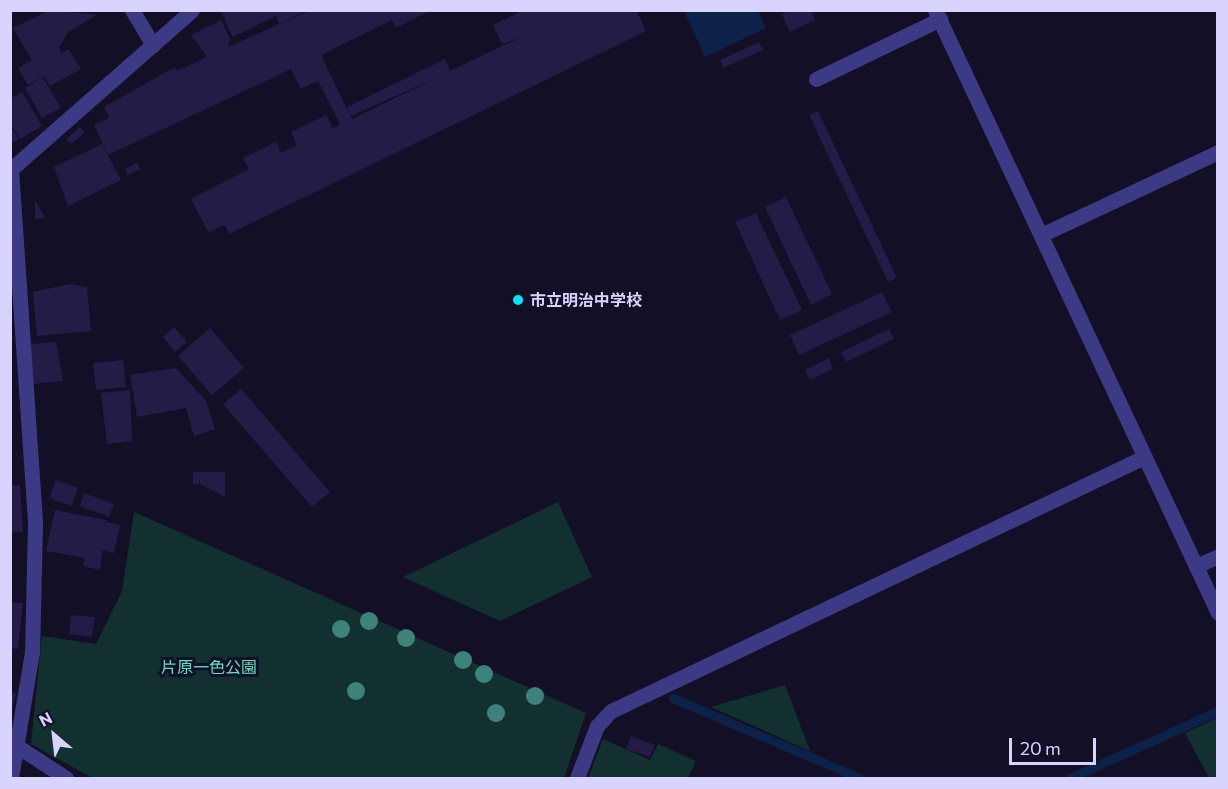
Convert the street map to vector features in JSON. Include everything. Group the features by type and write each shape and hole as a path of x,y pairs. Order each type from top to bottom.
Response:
{"street":[{"path":"132,10 153,45"},
{"path":"11,778 20,748 32,652 35,523 11,170 192,10"},
{"path":"816,79 938,15 1218,613"},
{"path":"1041,235 1218,152"},
{"path":"577,778 597,726 611,711 1144,457"},
{"path":"1196,566 1218,556"},
{"path":"20,748 66,778"}],"green space":[{"path":"558,502 592,577 500,621 403,577"},
{"name":"片原一色公園","path":"134,512 586,713 564,778 92,778 31,744 42,636 96,644 122,591"},
{"path":"785,685 810,751 711,707"},
{"path":"1217,718 1217,778 1209,778 1185,733"},
{"path":"603,739 650,760 658,744 696,761 688,778 588,778"}],"water":[{"path":"684,11 758,11 766,28 705,57"}],"building":[{"path":"50,10 97,15 68,32 59,48 62,53 69,49 81,69 50,86 44,76 28,85 18,68 32,60 13,28"},
{"path":"220,10 303,10 304,12 279,24 276,16 233,37"},
{"path":"311,10 431,10 396,28 392,20 321,55 352,119 438,77 351,116 347,107 445,59 450,71 521,37 502,44 493,25 524,10 636,10 646,31 229,234 225,225 208,232 191,199 249,169 243,158 276,142 281,153 297,145 291,132 326,115 333,128 340,124 318,81 301,89 291,69 108,155 94,125 109,118 104,107 175,67 177,71 207,57 191,35 221,20 230,39 228,47"},
{"path":"788,10 811,10 815,20 790,32 782,15"},
{"path":"759,42 763,50 723,68 720,60"},
{"path":"43,77 61,108 42,118 25,88"},
{"path":"22,92 42,126 20,139 10,123 10,99"},
{"path":"818,111 897,278 888,282 809,115"},
{"path":"10,125 19,139 10,144"},
{"path":"80,127 85,132 71,144 66,139"},
{"path":"102,144 121,180 68,206 54,167"},
{"path":"137,163 140,169 128,175 125,169"},
{"path":"786,197 832,294 811,305 765,207"},
{"path":"35,200 45,218 35,219"},
{"path":"756,213 802,310 780,320 735,222"},
{"path":"70,284 87,287 91,331 37,336 33,292"},
{"path":"882,292 892,312 799,355 790,335"},
{"path":"174,327 187,342 175,352 163,337"},
{"path":"210,328 244,368 212,395 178,356"},
{"path":"889,329 894,339 846,362 841,352"},
{"path":"56,342 63,381 33,384 29,344"},
{"path":"829,358 833,369 810,380 805,370"},
{"path":"123,360 126,387 96,390 93,363"},
{"path":"176,368 206,401 215,429 194,436 186,408 137,417 130,375"},
{"path":"241,389 330,492 312,507 223,404"},
{"path":"130,390 132,441 107,444 101,393"},
{"path":"193,472 225,472 225,497 200,484 200,477 199,484 193,484"},
{"path":"56,480 78,488 71,506 49,498"},
{"path":"10,485 20,485 23,532 10,533"},
{"path":"84,493 114,504 109,517 80,506"},
{"path":"55,510 106,520 100,570 83,566 85,558 46,551"},
{"path":"106,522 120,525 114,553 100,550"},
{"path":"10,602 23,603 18,649 10,648"},
{"path":"71,615 95,617 92,637 69,634"},
{"path":"10,692 16,693 11,713 10,713"},
{"path":"631,736 655,745 650,757 626,749"}],"waterway":[{"path":"673,698 860,778"},
{"path":"1070,778 1218,711"}],"place":[{"name":"市立明治中学校","path":"518,300"}]}
